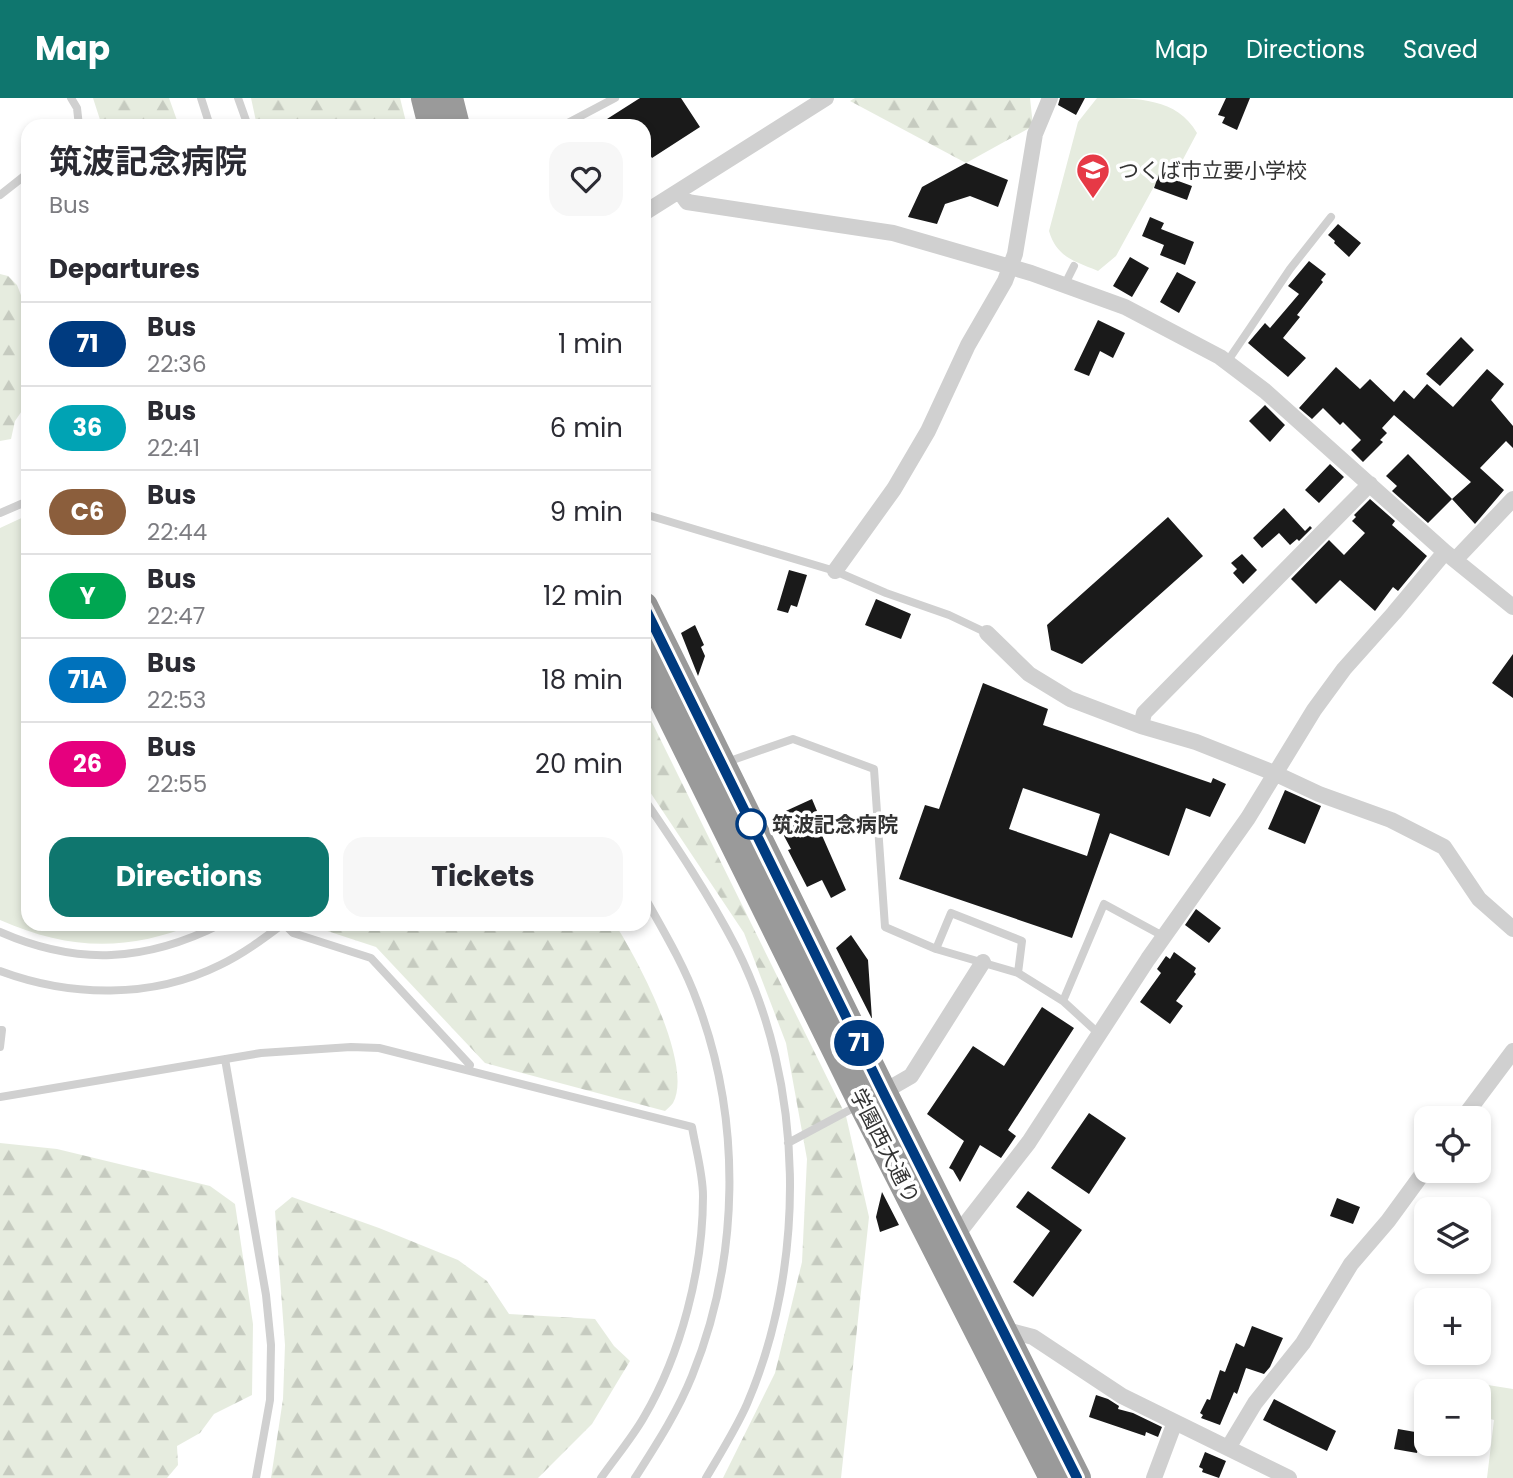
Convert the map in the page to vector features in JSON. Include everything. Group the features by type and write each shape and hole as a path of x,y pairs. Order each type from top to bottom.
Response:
{"highway":[{"path":"425,98 430,119"},
{"path":"449,98 454,119"},
{"name":"学園西大通り","path":"651,621 722,764 872,1098"},
{"name":"学園西大通り","path":"651,675 949,1246 1053,1478"},
{"name":"学園西大通り","path":"949,1246 1003,1329 1077,1478"}],"street":[{"path":"835,572 894,489 928,431 968,345 1005,281 1015,254 1035,134 1050,98"},
{"path":"651,210 824,99"},
{"path":"680,192 687,202 893,233 1010,267 1125,307 1227,362 1291,412 1450,556 1513,607"},
{"path":"1141,726 1144,713 1370,484"},
{"path":"949,1246 1029,1142 1163,936 1248,818 1314,710 1344,668 1450,556 1513,499"},
{"path":"987,633 1029,674 1069,699 1141,726 1196,741 1320,794 1391,820 1444,847 1479,899 1513,929"},
{"path":"872,1098 911,1076 982,962"},
{"path":"1472,1106 1513,1051"},
{"path":"1228,1448 1255,1403 1303,1343 1351,1264 1416,1183"},
{"path":"1003,1329 1033,1337 1122,1396 1289,1478"},
{"path":"1154,1478 1175,1422"}],"lane":[{"path":"71,98 78,108 79,119"},
{"path":"201,98 208,119"},
{"path":"238,98 246,119"},
{"path":"575,119 615,98"},
{"path":"0,195 21,178"},
{"path":"1227,362 1290,269 1331,216"},
{"path":"1064,287 1074,266"},
{"path":"0,513 21,504"},
{"path":"651,516 835,572 949,615 987,633"},
{"path":"722,764 793,739 874,769 886,927 936,949 1018,973 1063,1001 1098,1033"},
{"path":"651,809 697,878 737,949 756,994 773,1049 785,1102 790,1204 778,1305 765,1354 746,1405 706,1478"},
{"path":"1063,1001 1104,904 1163,936"},
{"path":"635,1478 665,1431 692,1376 700,1353 711,1319 725,1253 730,1191 727,1128 717,1065 697,1000 651,911"},
{"path":"936,949 951,913 1022,942 1018,973"},
{"path":"0,932 25,943 58,952 92,956 126,955 171,946 207,931"},
{"path":"0,971 24,980 64,989 107,991 145,987 183,979 219,966 274,931"},
{"path":"291,931 371,958 470,1065 468,1070"},
{"path":"0,1030 0,1047"},
{"path":"0,1097 286,1051 379,1048 692,1127 703,1195 698,1251 687,1307 667,1369 644,1417 601,1478"},
{"path":"225,1059 267,1295 271,1345 270,1401 256,1478"},
{"path":"788,1143 872,1098"}],"green space":[{"path":"93,98 169,98 176,119 100,119"},
{"path":"251,98 400,98 405,119 256,119"},
{"path":"855,98 1030,98 1033,126 966,163 850,101"},
{"path":"1097,98 1155,102 1179,113 1197,133 1180,165 1163,170 1116,256 1098,271 1062,253 1049,231 1078,122"},
{"path":"0,274 8,276 17,285 21,295 21,412 15,421 11,439 0,441"},
{"path":"21,518 21,928 0,920 0,528"},
{"path":"651,720 846,1116 869,1217 841,1478 723,1478 775,1373 802,1262 807,1159 786,1043 744,933 651,794"},
{"path":"28,931 176,931 121,943 73,942"},
{"path":"327,931 619,931 649,986 670,1039 676,1064 677,1086 673,1103 665,1111 485,1063 376,947"},
{"path":"0,1143 57,1149 210,1186 235,1204 253,1324 252,1395 214,1414 200,1433 177,1446 178,1465 167,1478 0,1478"},
{"path":"292,1197 458,1260 487,1281 509,1314 595,1319 614,1346 630,1361 592,1424 538,1478 271,1478 283,1399 285,1345 275,1211"},
{"path":"1491,1386 1513,1389 1513,1478 1487,1478 1494,1420 1491,1419"}],"building":[{"path":"640,98 681,98 700,127 652,158 651,119 607,119"},
{"path":"1060,98 1085,98 1076,115 1058,105"},
{"path":"1226,98 1250,98 1237,130 1222,123 1225,117 1218,115"},
{"path":"966,163 1008,180 998,207 970,196 945,204 937,224 908,217 922,187"},
{"path":"1159,174 1192,186 1187,200 1154,188"},
{"path":"1150,217 1164,223 1161,229 1194,242 1185,265 1160,255 1164,245 1142,236"},
{"path":"1338,224 1361,243 1349,257 1328,235"},
{"path":"1130,257 1149,268 1132,297 1113,286"},
{"path":"1309,261 1326,274 1321,280 1323,282 1297,315 1300,317 1283,338 1306,358 1288,377 1248,343 1265,323 1270,328 1299,294 1288,286"},
{"path":"1177,272 1196,282 1179,313 1160,302"},
{"path":"1098,320 1125,333 1113,358 1100,351 1089,376 1074,370"},
{"path":"1461,337 1474,350 1440,386 1426,374"},
{"path":"1336,367 1360,389 1370,379 1394,402 1404,390 1414,399 1427,384 1453,407 1487,369 1504,384 1491,400 1513,426 1513,448 1506,441 1480,468 1504,490 1475,524 1452,499 1471,482 1394,415 1382,428 1387,433 1380,440 1383,442 1363,462 1351,450 1361,440 1343,422 1340,425 1323,408 1312,419 1299,408"},
{"path":"1265,405 1285,425 1270,442 1249,421"},
{"path":"1408,454 1452,499 1428,523 1392,491 1397,486 1386,476"},
{"path":"1330,464 1344,477 1319,503 1305,490"},
{"path":"1370,499 1395,521 1392,525 1427,556 1398,591 1393,587 1375,611 1340,580 1316,604 1291,579 1329,540 1344,555 1365,533 1352,521 1356,517 1354,515"},
{"path":"1284,508 1305,531 1310,526 1312,528 1299,541 1297,539 1290,545 1279,533 1262,548 1253,538"},
{"path":"1168,517 1203,556 1082,664 1051,650 1047,625"},
{"path":"1242,554 1257,570 1243,584 1233,573 1237,569 1231,563"},
{"path":"789,570 807,575 797,607 791,605 788,613 777,610"},
{"path":"876,599 911,614 901,639 865,625"},
{"path":"695,625 704,645 701,647 705,656 698,676 681,633"},
{"path":"1513,654 1513,698 1492,683"},
{"path":"983,683 1048,709 1043,725 1211,783 1213,778 1226,784 1210,817 1186,808 1169,856 1110,833 1072,938 899,879 925,805 939,809","holes":["1023,788 1100,814 1087,856 1009,829"]},
{"path":"1285,790 1321,806 1305,844 1268,829"},
{"path":"812,799 817,811 814,812 820,823 817,824 846,890 831,898 822,880 807,887 788,850 791,849 777,815"},
{"path":"1196,909 1221,928 1209,943 1185,925"},
{"path":"851,935 868,960 872,1019 836,948"},
{"path":"1174,952 1196,968 1196,974 1176,1001 1183,1006 1170,1024 1140,1002 1161,973 1157,969 1166,956 1170,959"},
{"path":"1042,1007 1074,1028 1008,1130 1016,1136 1001,1158 980,1145 960,1182 949,1168 964,1141 927,1114 973,1046 1004,1066"},
{"path":"1089,1113 1126,1138 1089,1194 1051,1168"},
{"path":"1028,1191 1082,1230 1033,1297 1013,1282 1050,1231 1016,1207"},
{"path":"882,1192 899,1225 880,1232 876,1217"},
{"path":"1337,1198 1360,1207 1353,1224 1330,1216"},
{"path":"1252,1326 1283,1338 1270,1367 1264,1374 1246,1368 1237,1394 1234,1392 1220,1425 1201,1418 1203,1415 1200,1413 1207,1399 1210,1400 1220,1370 1225,1372 1236,1343 1244,1347"},
{"path":"1096,1395 1119,1406 1118,1409 1162,1427 1158,1437 1146,1432 1145,1436 1089,1417"},
{"path":"1274,1399 1336,1431 1327,1451 1263,1420"},
{"path":"1398,1429 1414,1432 1414,1452 1394,1449"},
{"path":"1205,1452 1226,1461 1219,1478 1202,1472 1203,1469 1199,1467"}],"bus line":[{"name":"71","path":"651,620 1077,1478"}],"place":[{"name":"つくば市立要小学校","path":"1093,200"},
{"name":"筑波記念病院","path":"751,824"}]}
